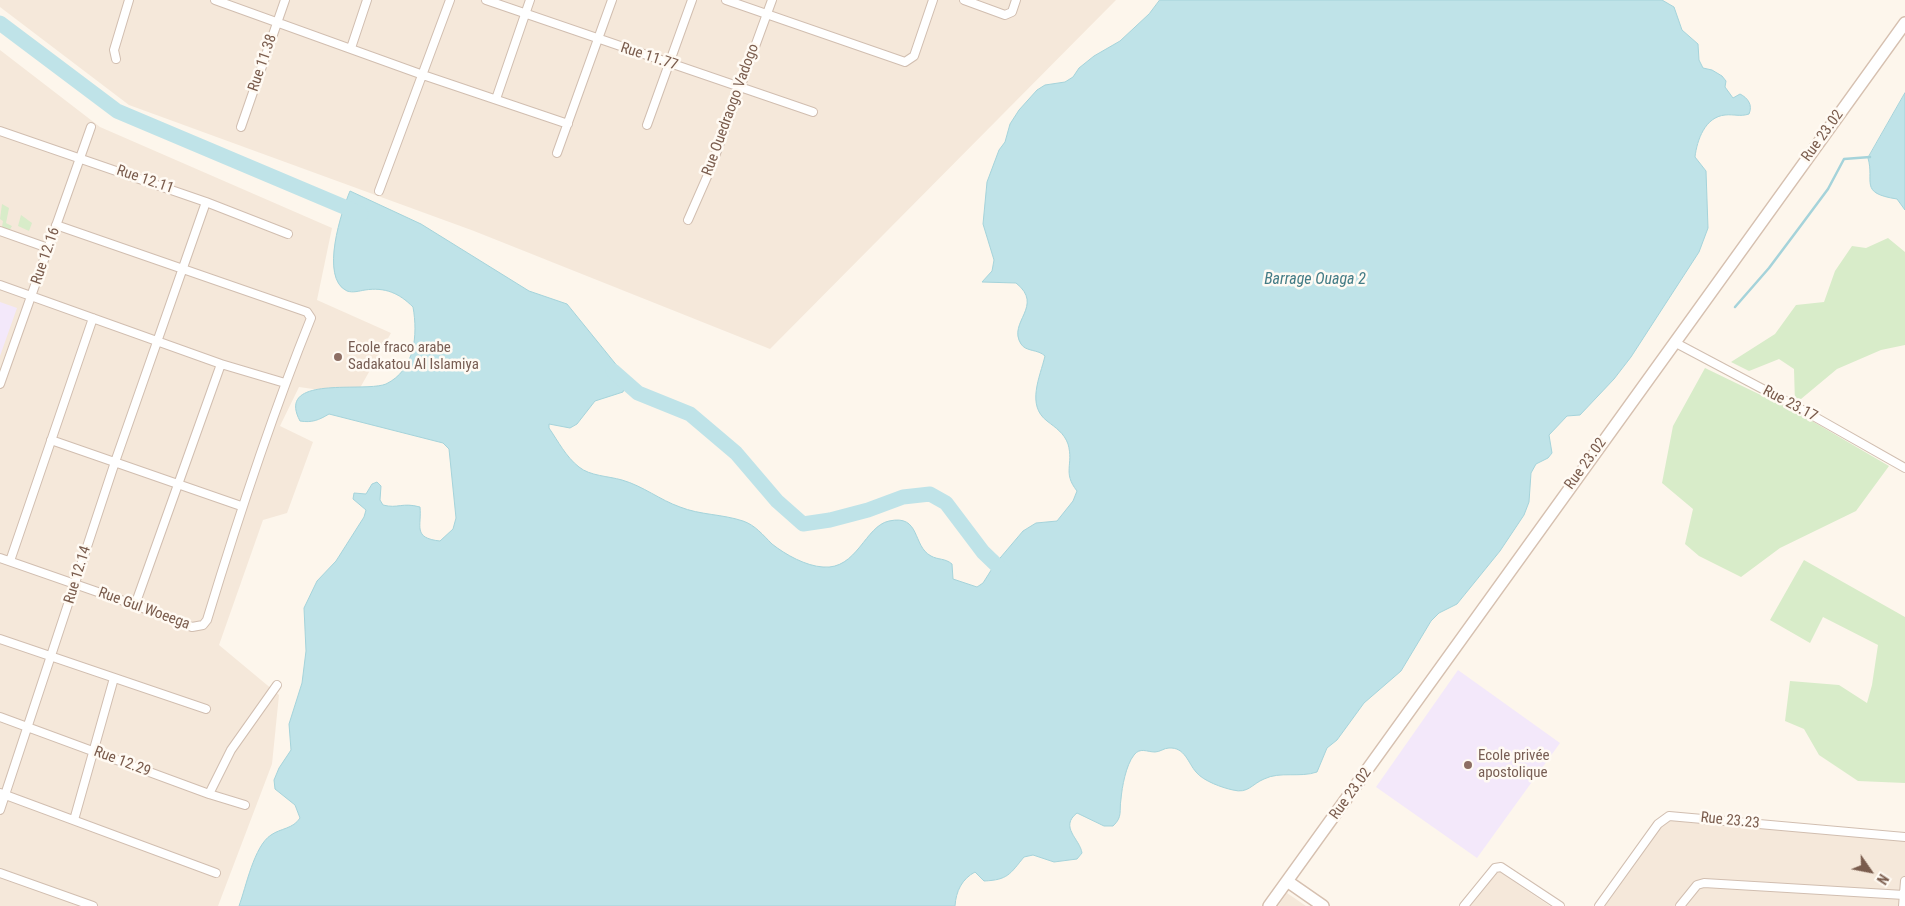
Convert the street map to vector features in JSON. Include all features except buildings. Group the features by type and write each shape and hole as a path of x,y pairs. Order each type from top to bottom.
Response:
{"street":[{"path":"116,59 114,50 129,0"},
{"path":"215,0 423,75 568,124"},
{"name":"Rue 11.38","path":"241,127 285,0"},
{"path":"351,48 367,0"},
{"path":"379,191 450,0"},
{"name":"Rue 11.77","path":"486,0 598,40 813,112"},
{"path":"496,99 530,0"},
{"path":"557,153 612,0"},
{"path":"647,125 692,0"},
{"path":"726,0 905,62 912,60 933,0"},
{"name":"Rue Ouedraogo Vadogo","path":"688,220 710,170 772,0"},
{"path":"964,0 1005,15 1010,14 1016,0"},
{"name":"Rue 23.02","path":"1269,906 1387,746 1674,342 1905,23"},
{"name":"Rue 12.16","path":"0,384 91,127"},
{"name":"Rue 12.11","path":"0,131 206,202 288,234"},
{"name":"Rue 12.14","path":"0,810 3,794 52,657 115,462 206,202"},
{"path":"51,440 241,506 310,318 309,314 56,225"},
{"path":"0,231 48,248"},
{"path":"0,285 221,364 285,383"},
{"path":"10,561 93,318"},
{"name":"Rue 23.17","path":"1674,342 1808,413 1905,468"},
{"path":"135,605 221,364"},
{"name":"Rue Gul Woeega","path":"0,558 192,627 203,625 207,620 241,506"},
{"path":"0,639 206,708"},
{"path":"74,820 95,751 114,678"},
{"path":"209,794 231,750 278,684"},
{"name":"Rue 12.29","path":"0,717 209,794 244,805"},
{"path":"3,794 216,873"},
{"name":"Rue 23.23","path":"1599,906 1658,824 1669,816 1905,837"},
{"path":"1464,906 1495,868 1501,867 1560,906"},
{"path":"0,873 93,906"},
{"path":"1288,881 1323,906"},
{"path":"1903,906 1905,881"},
{"path":"1680,906 1697,885 1704,883 1904,894"}],"shaded area":[{"path":"0,0 1116,0 770,349 474,231 129,105 0,7"},
{"path":"0,50 100,127 332,228 317,300 391,333 356,395 299,387 280,426 313,442 287,513 263,520 219,645 279,695 272,764 218,906 0,906"},
{"path":"0,302 17,308 0,356"},
{"name":"Ecole privée apostolique","path":"1458,670 1560,743 1477,858 1376,787"},
{"path":"1664,819 1905,838 1905,906 1604,906"},
{"path":"1492,867 1550,906 1464,906"},
{"path":"1287,893 1306,906 1278,906"}],"green space":[{"path":"2,204 9,208 6,223 12,226 9,231 2,227 3,221 0,219"},
{"path":"21,215 32,223 29,231 18,226"},
{"path":"1888,238 1905,252 1905,345 1881,350 1837,369 1795,404 1794,369 1779,359 1749,371 1731,362 1775,334 1796,305 1824,302 1835,271 1852,246 1866,248"},
{"path":"1705,368 1800,414 1889,466 1856,511 1780,548 1741,577 1699,556 1685,544 1693,509 1662,483 1673,426"},
{"path":"1804,560 1905,617 1905,783 1858,781 1819,755 1804,729 1785,721 1790,681 1839,685 1867,703 1872,685 1878,645 1823,617 1810,643 1770,620"}],"water":[{"name":"Barrage Ouaga 2","path":"1160,0 1662,0 1674,7 1682,30 1698,44 1699,60 1703,68 1712,70 1722,76 1726,81 1725,87 1733,98 1740,94 1750,105 1749,114 1718,117 1712,120 1703,130 1695,157 1706,171 1708,228 1699,252 1631,357 1614,379 1580,415 1567,416 1549,435 1552,453 1548,458 1536,464 1531,473 1529,502 1524,515 1500,551 1457,604 1439,613 1431,621 1401,671 1364,703 1337,740 1327,748 1317,772 1277,775 1260,781 1246,790 1238,791 1219,786 1203,778 1179,750 1169,748 1157,752 1139,751 1131,759 1127,770 1122,788 1119,817 1113,826 1104,826 1077,813 1072,818 1070,828 1082,853 1077,859 1054,862 1033,855 1024,857 1008,875 992,880 984,881 975,872 960,886 955,906 239,906 255,857 265,840 294,824 300,818 295,805 275,789 274,780 279,768 291,750 289,724 302,683 306,651 304,608 317,581 336,561 364,517 366,510 353,499 354,493 366,494 372,484 377,482 381,486 380,500 383,505 420,507 420,530 425,537 431,539 440,541 453,529 456,518 449,449 443,443 329,414 315,421 300,421 296,406 300,397 310,391 325,388 386,384 396,378 403,370 409,361 412,351 415,329 413,307 408,302 385,290 372,289 349,292 339,284 335,273 335,243 342,213 350,191 421,224 529,291 567,304 627,378 623,392 595,401 577,424 570,428 549,424 549,428 566,454 583,470 630,483 688,510 747,523 783,552 803,562 823,567 835,566 844,562 881,525 889,521 899,520 906,522 915,532 925,551 931,556 952,564 953,579 977,587 983,583 995,564 1023,531 1036,523 1057,521 1073,501 1077,491 1070,479 1068,444 1037,407 1036,390 1045,356 1023,347 1018,336 1018,328 1027,307 1024,291 1016,283 982,282 992,271 994,260 983,224 987,182 999,150 1005,142 1010,124 1019,110 1037,90 1045,85 1065,82 1073,77 1079,68 1094,56 1120,41 1149,14"},
{"path":"1905,93 1905,210 1897,199 1873,190 1870,185 1868,158"}],"waterway":[{"path":"0,23 117,111 361,214"},
{"path":"1735,307 1769,268 1828,189 1844,159 1870,157"},
{"path":"613,371 638,393 690,414 736,453 777,501 803,524 830,520 868,510 903,497 930,494 946,503 983,552 1009,577"}],"place":[{"name":"Ecole fraco arabe Sadakatou Al Islamiya","path":"338,357"},
{"name":"Ecole privée apostolique","path":"1468,765"}]}
